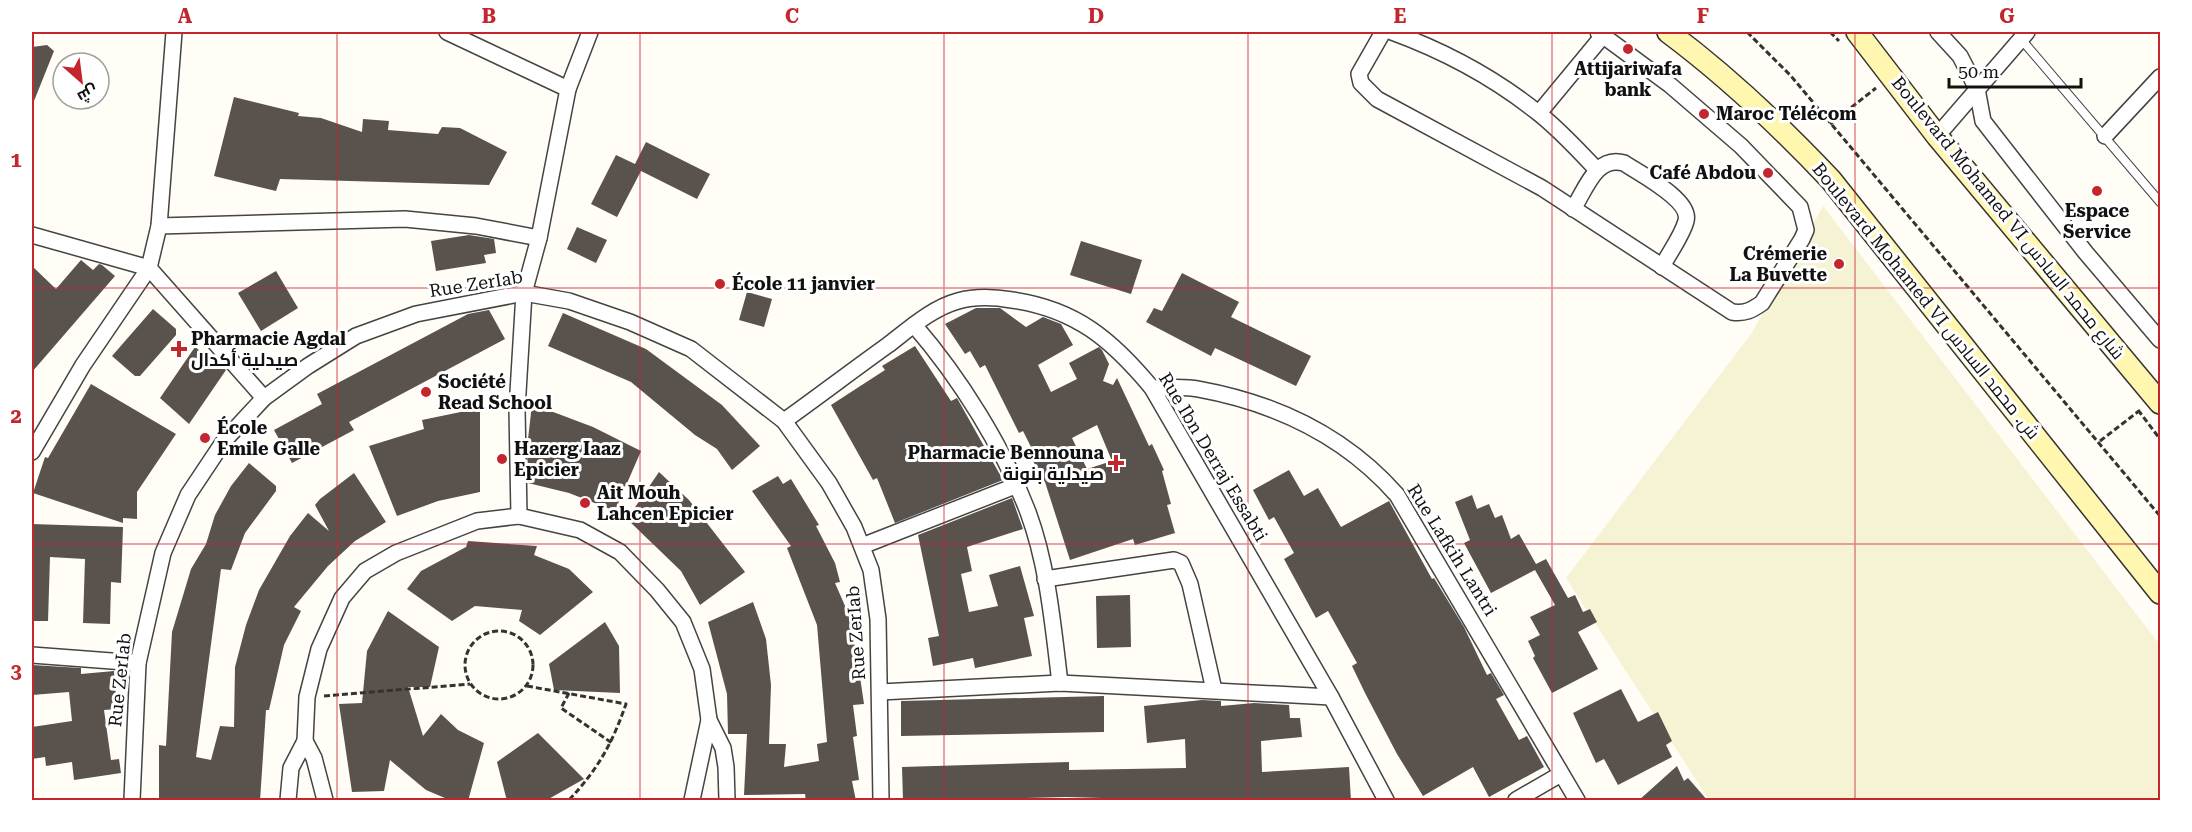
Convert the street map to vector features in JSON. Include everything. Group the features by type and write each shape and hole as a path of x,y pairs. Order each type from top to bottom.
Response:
{"main road":[{"name":"Boulevard Mohamed VI ش. محمد السادس","path":"1668,32 1710,64 1781,128 1831,180 2160,593"},
{"name":"Boulevard Mohamed VI شارع محمد السادس","path":"1857,32 1937,136 2160,403"}],"street":[{"path":"32,452 83,365 149,267 159,226 174,32"},
{"path":"447,32 568,89"},
{"path":"519,516 517,409 524,293 539,238 568,89 590,32"},
{"path":"1383,32 1359,74 1366,90 1377,99 1542,188 1732,312 1743,313 1762,303 1806,230 1800,207 1741,146 1670,85 1602,32 1539,113"},
{"path":"1392,32 1465,63 1539,113 1597,170"},
{"path":"1938,32 1960,56 1977,89 1983,121 2086,254 2160,340"},
{"path":"1937,136 2024,35"},
{"path":"2105,136 2160,77"},
{"path":"1573,209 1597,170 1605,162 1615,161 1624,164 1678,199 1685,209 1686,220 1662,267"},
{"path":"159,226 405,219 476,226 539,238"},
{"path":"32,235 149,267 264,398"},
{"name":"Rue ZerIab","path":"130,799 138,663 163,553 188,495 224,441 264,398 308,366 356,336 416,314 524,293 569,301 630,322 692,349 784,421 829,483 854,527 871,570 878,619 881,801"},
{"name":"Rue Ibn Derraj Essabti","path":"784,421 914,325 957,301 989,297 1036,305 1059,310 1091,327 1123,354 1152,388 1331,697 1386,801"},
{"path":"914,325 935,350 970,401 1028,512 1046,579 1060,682"},
{"name":"Rue Lafkih Lantri","path":"1152,388 1196,388 1245,401 1297,420 1339,441 1374,469 1397,495 1577,801"},
{"path":"862,546 1015,486"},
{"path":"288,801 291,768 305,741 307,697 319,649 342,598 365,572 396,553 431,537 477,521 519,516 580,530 620,552 657,590 683,622 702,669 709,720 723,748 727,801"},
{"path":"1046,579 1174,560 1181,563 1190,584 1214,690"},
{"path":"32,655 138,663"},
{"path":"880,692 1060,682 1331,697"},
{"path":"692,801 709,720"},
{"path":"305,741 314,758 326,801"},
{"path":"1516,801 1562,774"}],"lane":[{"path":"2024,35 2160,202"}],"path":[{"path":"1747,32 1791,76 2100,441 2160,516"},
{"path":"1830,124 1877,86"},
{"path":"2100,441 2139,411"},
{"path":"496,631 515,635 528,647 532,666 527,686 516,695 497,700 478,693 470,684 464,665 466,655 481,636 496,631"},
{"path":"307,697 470,684"},
{"path":"527,686 626,704 612,743 595,772 569,801"},
{"path":"569,693 561,708 612,743"}],"shaded area":[{"path":"1823,206 2160,645 2160,800 1713,800 1707,797 1566,578 1751,334"}],"building":[{"path":"47,45 54,51 51,51 51,58 32,106 32,47"},
{"path":"234,97 299,113 298,116 321,118 362,132 363,119 389,121 388,130 438,134 442,127 460,128 507,152 489,185 280,179 276,191 214,176"},
{"path":"646,142 710,174 697,199 641,171 617,217 591,204 616,155 635,164"},
{"path":"577,227 607,240 596,263 567,249"},
{"path":"469,235 494,239 496,253 484,255 486,263 436,271 431,241"},
{"path":"1081,241 1142,260 1131,294 1070,275"},
{"path":"81,260 93,270 99,264 102,265 115,276 32,372 32,266 56,289"},
{"path":"276,271 298,308 261,331 238,293"},
{"path":"1182,273 1239,302 1231,317 1311,356 1296,386 1215,348 1211,356 1146,322 1154,308 1162,311"},
{"path":"747,292 772,299 764,327 739,320"},
{"path":"976,308 1000,308 1026,327 1043,317 1061,324 1073,345 1038,365 1051,392 1077,379 1069,363 1099,347 1109,364 1103,381 1113,385 1117,378 1149,446 1152,444 1164,470 1162,471 1171,504 1167,505 1175,533 1135,545 1133,539 1070,560 1045,482 1033,461 1037,459 1023,431 1019,433 985,365 980,368 970,351 965,354 945,324","holes":["1097,425 1112,461 1087,469 1072,438"]},
{"path":"153,309 176,329 176,335 140,376 135,376 112,356"},
{"path":"489,310 505,339 349,422 354,430 292,463 274,430 322,404 317,394 468,314"},
{"path":"563,313 646,349 722,405 760,446 732,470 717,449 695,435 631,382 548,346"},
{"path":"915,346 951,401 957,398 1003,480 895,523 877,478 873,480 831,405 885,370 882,366"},
{"path":"195,347 226,370 189,424 160,398"},
{"path":"91,384 176,434 137,492 137,519 123,518 123,523 33,493 45,457 48,458"},
{"path":"532,404 593,427 641,451 615,511 569,493 528,483 527,448"},
{"path":"480,408 480,492 438,501 397,516 369,446 424,429 422,420"},
{"path":"249,463 276,486 276,491 245,533 231,570 221,569 196,757 211,760 220,726 234,727 235,667 246,625 259,590 290,536 308,513 329,531 315,505 354,473 386,522 355,541 328,566 294,607 301,611 284,645 269,710 266,710 260,801 159,801 159,745 166,746 172,632 191,569 206,544 215,515 231,486"},
{"path":"1289,470 1304,496 1318,488 1341,527 1389,501 1432,579 1434,578 1464,627 1487,675 1491,673 1504,695 1496,699 1519,740 1527,736 1544,767 1489,797 1473,767 1423,796 1397,754 1365,693 1352,666 1357,663 1328,611 1316,618 1284,559 1294,553 1274,517 1269,520 1253,490"},
{"path":"659,472 689,500 745,572 700,605 681,571 627,519"},
{"path":"778,476 783,484 791,479 819,525 816,526 835,563 840,582 835,583 852,622 858,677 860,677 864,704 853,705 857,736 853,737 859,780 852,781 856,801 806,801 805,794 744,795 747,734 728,734 727,694 708,622 753,602 766,639 771,685 769,744 786,744 784,767 819,761 817,744 827,742 817,625 787,548 791,546 752,491"},
{"path":"1472,495 1477,509 1489,504 1495,518 1502,515 1511,539 1519,534 1536,564 1546,559 1568,598 1575,595 1583,612 1590,609 1597,622 1578,632 1598,669 1552,693 1533,658 1535,656 1528,641 1540,635 1530,617 1555,605 1535,570 1491,593 1464,543 1470,540 1455,502"},
{"path":"1012,498 1023,529 967,547 972,571 961,574 969,612 998,606 989,575 1020,566 1034,616 1024,618 1032,656 975,668 973,658 933,666 928,638 939,636 918,535"},
{"path":"32,524 123,527 121,583 111,582 110,624 83,623 85,559 50,557 48,621 32,621"},
{"path":"468,541 537,546 534,555 569,569 593,592 540,635 519,621 522,610 475,606 452,621 407,589 421,571 466,547"},
{"path":"1130,595 1131,647 1097,648 1096,596"},
{"path":"388,611 439,647 430,687 408,687 423,736 441,714 458,730 484,743 468,801 452,801 426,790 390,760 384,791 352,792 339,704 362,703 367,651"},
{"path":"605,622 619,646 620,693 554,690 549,664"},
{"path":"32,665 81,668 81,674 114,671 117,709 104,710 111,760 119,759 121,773 74,780 72,762 46,766 45,757 32,759 32,727 72,721 69,692 32,695"},
{"path":"1621,689 1638,722 1658,712 1672,741 1666,745 1672,757 1618,785 1604,759 1596,763 1573,713"},
{"path":"1104,696 1104,732 901,736 901,701"},
{"path":"1202,700 1221,701 1221,706 1254,703 1289,705 1290,718 1300,718 1302,737 1261,741 1262,772 1349,767 1351,801 1102,801 1102,798 1066,797 903,801 902,767 1069,762 1069,770 1186,768 1185,739 1147,743 1144,706"},
{"path":"538,733 584,779 545,801 507,801 497,762"},
{"path":"1677,766 1684,781 1688,778 1708,801 1638,801"}],"place":[{"name":"Attijariwafa bank","path":"1628,49"},
{"name":"Maroc Télécom","path":"1704,114"},
{"name":"Café Abdou","path":"1768,173"},
{"name":"Espace Service","path":"2097,191"},
{"name":"Crémerie La Buvette","path":"1839,264"},
{"name":"École 11 janvier","path":"720,284"},
{"name":"Pharmacie Agdal صيدلية أكدال","path":"179,349"},
{"name":"Société Read School","path":"426,392"},
{"name":"École Emile Galle","path":"205,438"},
{"name":"Hazerg Iaaz Epicier","path":"502,459"},
{"name":"Pharmacie Bennouna صيدلية بنونة","path":"1116,463"},
{"name":"Ait Mouh Lahcen Epicier","path":"585,503"}]}
